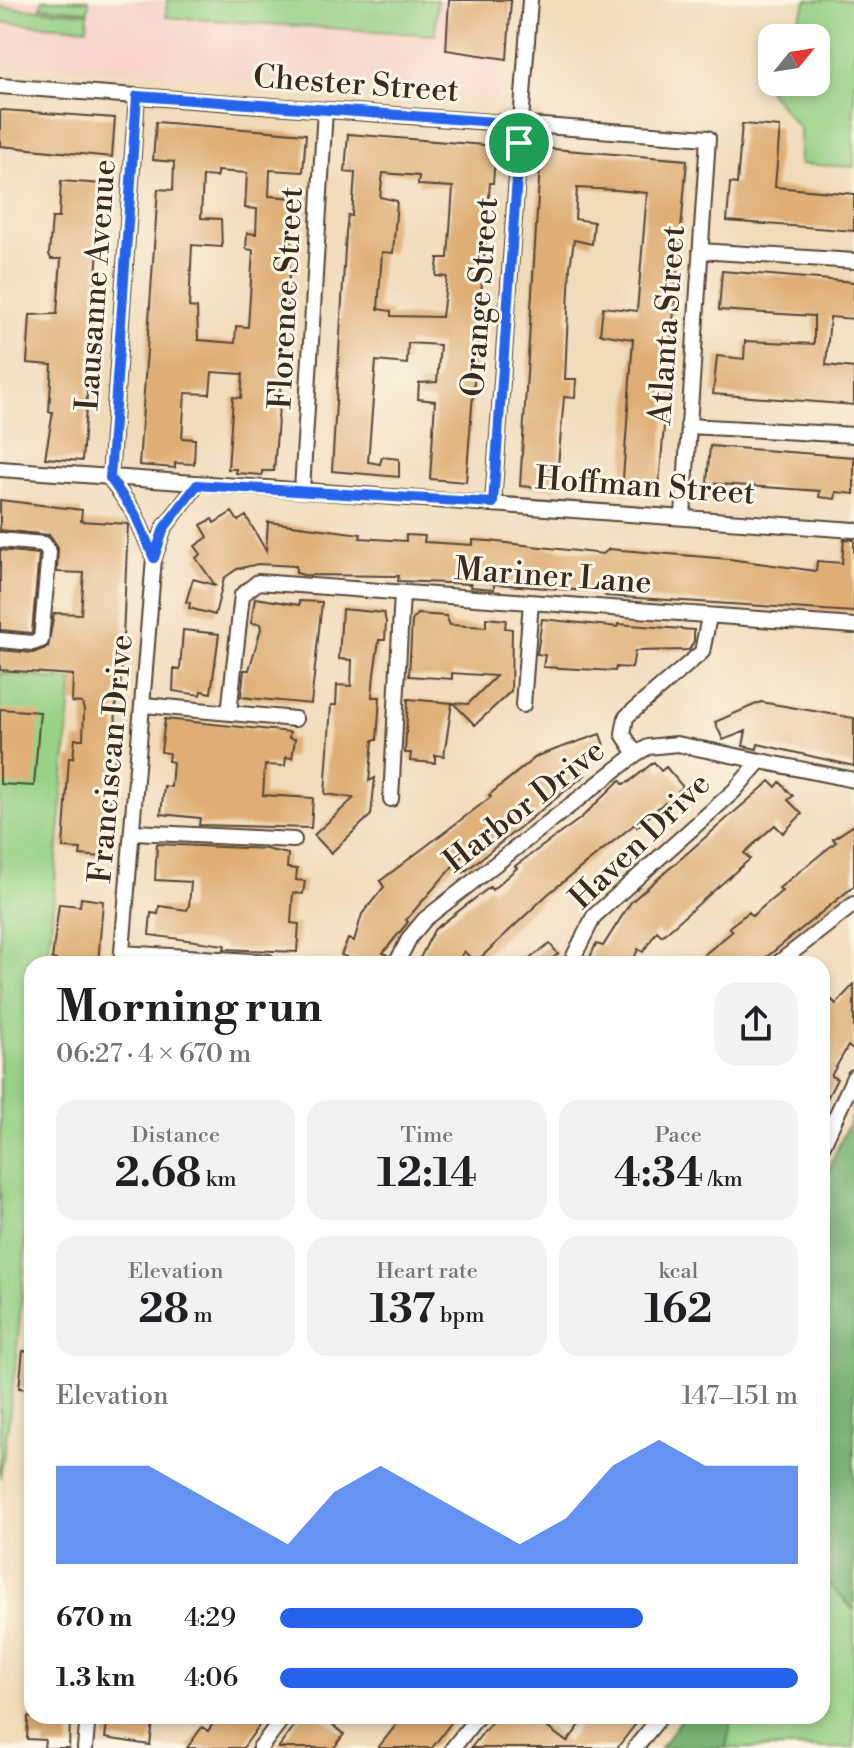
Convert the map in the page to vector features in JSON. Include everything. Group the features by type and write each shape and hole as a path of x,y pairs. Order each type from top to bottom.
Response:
{"street":[{"name":"Orange Street","path":"493,503 530,0"},
{"name":"Chester Street","path":"0,86 708,138"},
{"name":"Lausanne Avenue","path":"110,478 137,96"},
{"name":"Florence Street","path":"302,490 325,110"},
{"name":"Atlanta Street","path":"683,516 708,138"},
{"path":"700,251 854,261"},
{"path":"688,426 854,435"},
{"name":"Hoffman Street","path":"0,469 854,530"},
{"name":"Franciscan Drive","path":"110,478 135,514 154,558"},
{"name":"Franciscan Drive","path":"121,956 134,832 154,558 164,528 197,485"},
{"path":"0,540 44,544 49,552 41,640 33,643 0,640"},
{"name":"Mariner Lane","path":"229,713 242,595 248,587 268,581 854,626"},
{"path":"391,799 402,593"},
{"path":"523,705 531,602"},
{"name":"Harbor Drive","path":"401,956 425,919 636,754 623,734 626,717 702,652 709,617"},
{"path":"144,705 295,719"},
{"path":"636,754 648,747 677,744 758,763 854,780"},
{"name":"Haven Drive","path":"574,956 594,916 734,791 758,763"},
{"path":"134,832 294,840"},
{"path":"787,956 854,904"},
{"path":"830,1130 854,1077"},
{"path":"85,1748 87,1724"},
{"path":"260,1748 278,1724"},
{"path":"453,1748 472,1724"},
{"path":"635,1748 654,1724"}],"shaded area":[{"path":"0,0 506,0 498,99 0,62"}],"green space":[{"path":"42,0 89,0 88,11 41,7"},
{"path":"167,0 437,0 435,35 166,17"},
{"path":"807,0 854,0 854,167 800,164 800,129 773,96 830,96 830,24 796,24"},
{"path":"0,7 88,13 87,28 0,22"},
{"path":"0,673 72,681 49,956 24,956 24,1254 17,1350 0,1478"},
{"path":"854,1111 854,1610 830,1585 830,1166"},
{"path":"830,1585 854,1610 854,1748 726,1748 730,1724 830,1724"},
{"path":"678,1724 730,1724 726,1748 660,1748"}],"building":[{"path":"449,0 511,0 507,59 446,50"},
{"path":"0,111 115,118 112,157 0,146"},
{"path":"156,122 306,134 303,172 270,170 269,196 295,198 274,471 262,471 262,475 236,473 236,469 228,469 233,397 241,398 243,374 212,372 210,394 185,393 182,438 195,439 194,464 175,463 175,468 139,465 158,189 173,190 174,162 153,160","holes":["217,171 247,173 245,208 257,209 256,234 247,233 246,249 253,250 248,327 236,326 235,343 198,340 197,308 189,307 192,245 222,247 221,219 201,218 203,176 217,177"]},
{"path":"742,124 780,127 775,187 854,194 854,231 727,221 730,183 737,184"},
{"path":"348,134 496,146 493,183 490,183 466,482 430,479 435,401 418,399 419,383 437,382 440,345 408,343 407,364 376,361 368,462 380,464 382,457 399,459 399,477 332,471 346,232 348,215 352,216 355,173 345,172","holes":["383,173 419,176 418,185 453,187 448,258 438,258 436,276 447,277 442,317 391,316 391,311 378,309 382,252 393,253 397,201 380,197"]},
{"path":"541,148 687,160 658,496 622,493 633,339 600,334 603,307 637,311 647,193 617,190 577,188 575,219 594,222 592,244 574,240 570,267 565,379 576,379 575,398 564,397 556,489 520,486"},
{"path":"61,181 103,184 82,461 45,458 53,412 49,412 52,365 27,363 30,315 57,314 61,259 51,259 49,254 52,218 59,218"},
{"path":"722,271 854,282 854,319 830,317 826,365 854,368 854,405 713,394 717,356 744,359 745,341 814,344 814,316 719,310"},
{"path":"710,446 854,457 854,494 836,492 835,499 819,497 820,491 707,483"},
{"path":"0,500 82,510 81,521 128,524 120,692 116,692 115,757 103,857 80,855 81,849 63,848 69,758 73,758 75,739 83,739 84,710 82,703 72,702 73,675 0,670 0,650 33,653 48,647 54,613 81,614 84,573 57,572 58,548 49,535 0,530"},
{"path":"232,512 238,521 246,516 266,551 268,522 361,534 360,538 406,541 406,535 425,536 424,542 473,545 473,540 489,541 603,554 609,549 729,559 816,571 817,561 842,563 844,539 854,540 854,612 606,596 601,592 494,584 494,589 470,587 471,584 398,581 399,576 304,575 296,573 296,566 258,564 237,569 224,578 215,615 189,608 190,603 186,602 193,579 215,585 196,558 201,554 195,546 208,537 201,525 212,519 214,523"},
{"path":"0,550 39,554 32,633 0,630"},
{"path":"255,598 299,605 299,601 322,602 311,704 241,697 244,670 249,670 261,629 260,624 251,623"},
{"path":"342,609 384,613 386,622 385,640 379,640 372,697 380,697 377,740 373,740 369,781 375,778 371,815 331,853 314,835 354,798 325,794 331,705 336,705 337,685 351,686 352,660 339,659"},
{"path":"417,614 446,616 450,625 486,627 486,618 506,620 505,628 512,629 511,691 475,725 453,703 468,704 496,676 452,673 452,679 409,676 412,621"},
{"path":"542,619 618,627 618,624 694,630 694,641 689,650 635,651 632,668 616,667 615,671 543,667 545,655 537,654"},
{"path":"183,630 219,634 211,693 201,691 200,695 173,691 174,669 180,670"},
{"path":"408,699 452,703 444,756 435,755 435,763 410,761 411,753 405,753"},
{"path":"761,702 854,718 854,766 758,744 757,749 743,746 746,731 723,740 715,722"},
{"path":"0,709 40,712 34,786 0,784"},
{"path":"165,719 290,732 289,738 295,739 292,758 286,757 285,766 265,765 263,795 313,798 311,828 199,825 200,818 161,814 164,786 171,787 173,762 168,761 169,753 161,752"},
{"path":"600,734 606,751 576,764 585,775 463,873 472,855 466,851 406,920 408,922 383,953 389,956 341,955 348,939 354,941 362,914 384,887 380,881 491,797 489,795 537,756"},
{"path":"654,762 661,771 666,767 683,787 678,791 683,796 669,807 665,802 637,827 635,824 548,894 482,956 469,956 464,951 461,956 421,956 434,930 490,887 492,890 517,868 515,866 581,818 620,780 623,784"},
{"path":"770,781 776,787 780,782 793,796 788,800 802,814 783,833 775,825 744,853 750,859 662,936 657,931 643,952 638,949 635,956 591,956 596,944 603,946 631,902"},
{"path":"854,825 854,886 768,956 703,956 733,931 729,927 749,912 752,916 782,891 779,888 836,842 833,839"},
{"path":"157,844 266,849 288,854 287,868 297,869 296,880 305,881 303,894 293,893 291,923 299,924 297,952 224,949 225,945 149,935 151,913 158,914 159,906 187,910 189,906 191,882 155,880"},
{"path":"81,898 103,901 99,956 52,956 59,904 80,906"},
{"path":"550,944 558,954 556,956 533,956"},
{"path":"854,984 854,1051 848,1046 831,1076 837,1079 830,1093 830,1002 832,1000 836,1004"},
{"path":"23,1351 24,1351 24,1388 19,1388"},
{"path":"28,1724 70,1724 69,1748 44,1748 45,1740 27,1739"},
{"path":"107,1724 153,1724 150,1745 105,1738"},
{"path":"213,1724 260,1724 243,1748 187,1748 202,1727 208,1731"},
{"path":"296,1724 331,1724 344,1734 334,1748 278,1748"},
{"path":"397,1724 450,1724 432,1748 378,1748"},
{"path":"490,1724 545,1724 567,1742 581,1724 636,1724 617,1748 471,1748"}],"route":[{"path":"137,96 521,124 519,143 493,503 197,485 164,528 154,558 135,514 110,478 137,96"}]}
